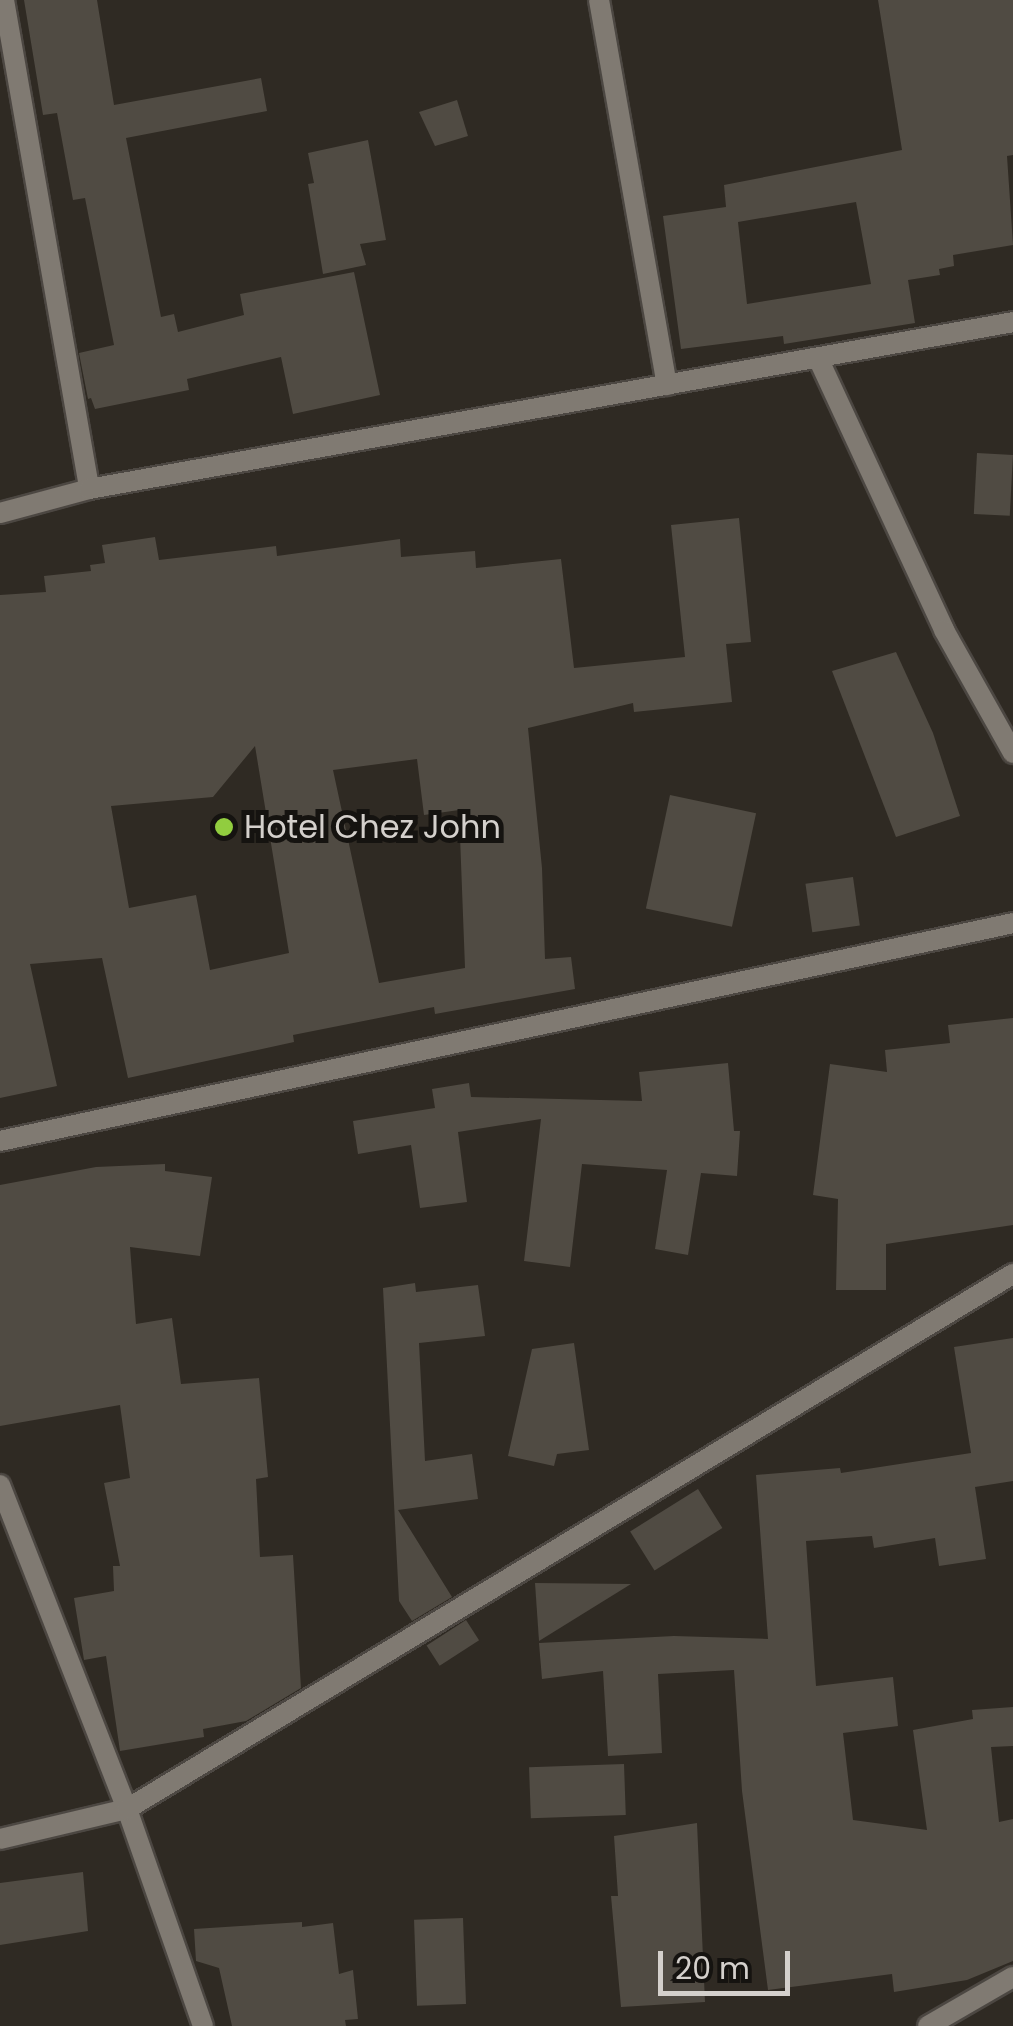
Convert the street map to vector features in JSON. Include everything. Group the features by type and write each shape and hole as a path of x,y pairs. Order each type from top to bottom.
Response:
{"street":[{"path":"4,0 89,489"},
{"path":"599,0 667,385"},
{"path":"0,513 89,489 1013,322"},
{"path":"818,358 944,630 1013,753"},
{"path":"0,1142 1013,922"},
{"path":"0,1839 127,1809 1013,1274"},
{"path":"0,1484 127,1809 204,2026"},
{"path":"928,2026 1013,1977"}],"building":[{"path":"24,0 97,0 114,105 261,78 267,111 126,138 161,317 174,314 178,332 244,315 240,294 354,272 380,395 293,414 281,357 187,379 189,390 95,409 91,398 88,399 79,353 114,345 85,198 73,200 57,113 43,115"},
{"path":"878,0 1013,0 1013,155 1007,156 1013,245 953,255 954,266 939,269 940,275 908,280 915,323 784,344 783,336 681,349 663,216 726,207 724,185 902,150","holes":["856,202 871,284 747,304 738,222"]},
{"path":"457,100 468,136 435,146 419,112"},
{"path":"368,140 386,240 360,244 366,265 323,274 308,184 314,183 308,153"},
{"path":"977,453 1013,455 1010,516 974,514"},
{"path":"739,518 751,642 726,644 732,702 634,712 633,703 528,728 542,868 545,959 571,957 575,989 435,1014 434,1007 293,1035 294,1042 128,1078 102,958 30,964 57,1086 0,1098 0,595 46,592 44,576 91,571 90,565 105,563 102,545 155,537 159,560 276,546 277,556 400,539 401,557 475,551 476,568 561,559 574,668 685,657 671,525","holes":["255,746 289,953 210,970 196,895 129,908 111,806 213,797","417,759 424,815 459,810 465,968 379,983 333,770"]},
{"path":"896,652 933,733 960,816 896,837 832,671"},
{"path":"670,795 756,813 732,927 646,908"},
{"path":"853,877 860,926 812,932 805,884"},
{"path":"1013,1018 1013,1225 886,1244 886,1290 836,1290 838,1199 813,1195 830,1064 887,1072 885,1050 950,1043 948,1025"},
{"path":"728,1063 734,1131 740,1131 737,1176 701,1173 688,1255 655,1249 667,1170 582,1164 570,1267 524,1261 541,1119 458,1132 467,1202 420,1208 411,1145 358,1154 353,1121 435,1108 432,1089 469,1083 471,1097 642,1101 639,1072"},
{"path":"165,1164 165,1171 212,1177 200,1256 130,1247 136,1324 172,1318 181,1384 259,1378 268,1477 256,1479 260,1557 293,1555 301,1688 246,1721 203,1729 204,1737 120,1751 106,1656 84,1660 74,1598 114,1591 113,1566 120,1566 104,1483 130,1478 120,1405 0,1426 0,1185 96,1167"},
{"path":"415,1283 416,1292 478,1285 485,1336 419,1343 425,1461 472,1454 478,1499 398,1510 452,1597 412,1621 399,1601 383,1288"},
{"path":"1013,1338 1013,1481 975,1487 986,1559 939,1566 935,1538 874,1548 872,1536 806,1541 816,1686 893,1677 898,1726 843,1733 853,1820 927,1830 913,1730 973,1719 972,1710 1013,1707 1013,1746 991,1747 999,1822 1013,1819 1013,1961 967,1980 894,1992 892,1974 768,1990 742,1791 734,1670 658,1674 662,1753 608,1756 603,1671 542,1679 539,1643 674,1636 768,1639 756,1475 840,1468 841,1473 971,1453 954,1347"},
{"path":"574,1343 589,1450 557,1454 554,1466 508,1456 532,1349"},
{"path":"698,1489 722,1528 655,1570 630,1531"},
{"path":"535,1583 631,1584 539,1641"},
{"path":"466,1620 479,1640 440,1666 427,1646"},
{"path":"624,1764 626,1815 531,1818 529,1767"},
{"path":"697,1823 705,2002 621,2007 611,1896 618,1896 614,1836"},
{"path":"83,1872 88,1931 0,1945 0,1883"},
{"path":"463,1918 466,2004 417,2006 414,1920"},
{"path":"302,1922 302,1927 333,1923 339,1974 353,1970 358,2019 345,2020 346,2026 232,2026 219,1968 196,1961 194,1929"}],"place":[{"name":"Hotel Chez John","path":"224,827"}]}
